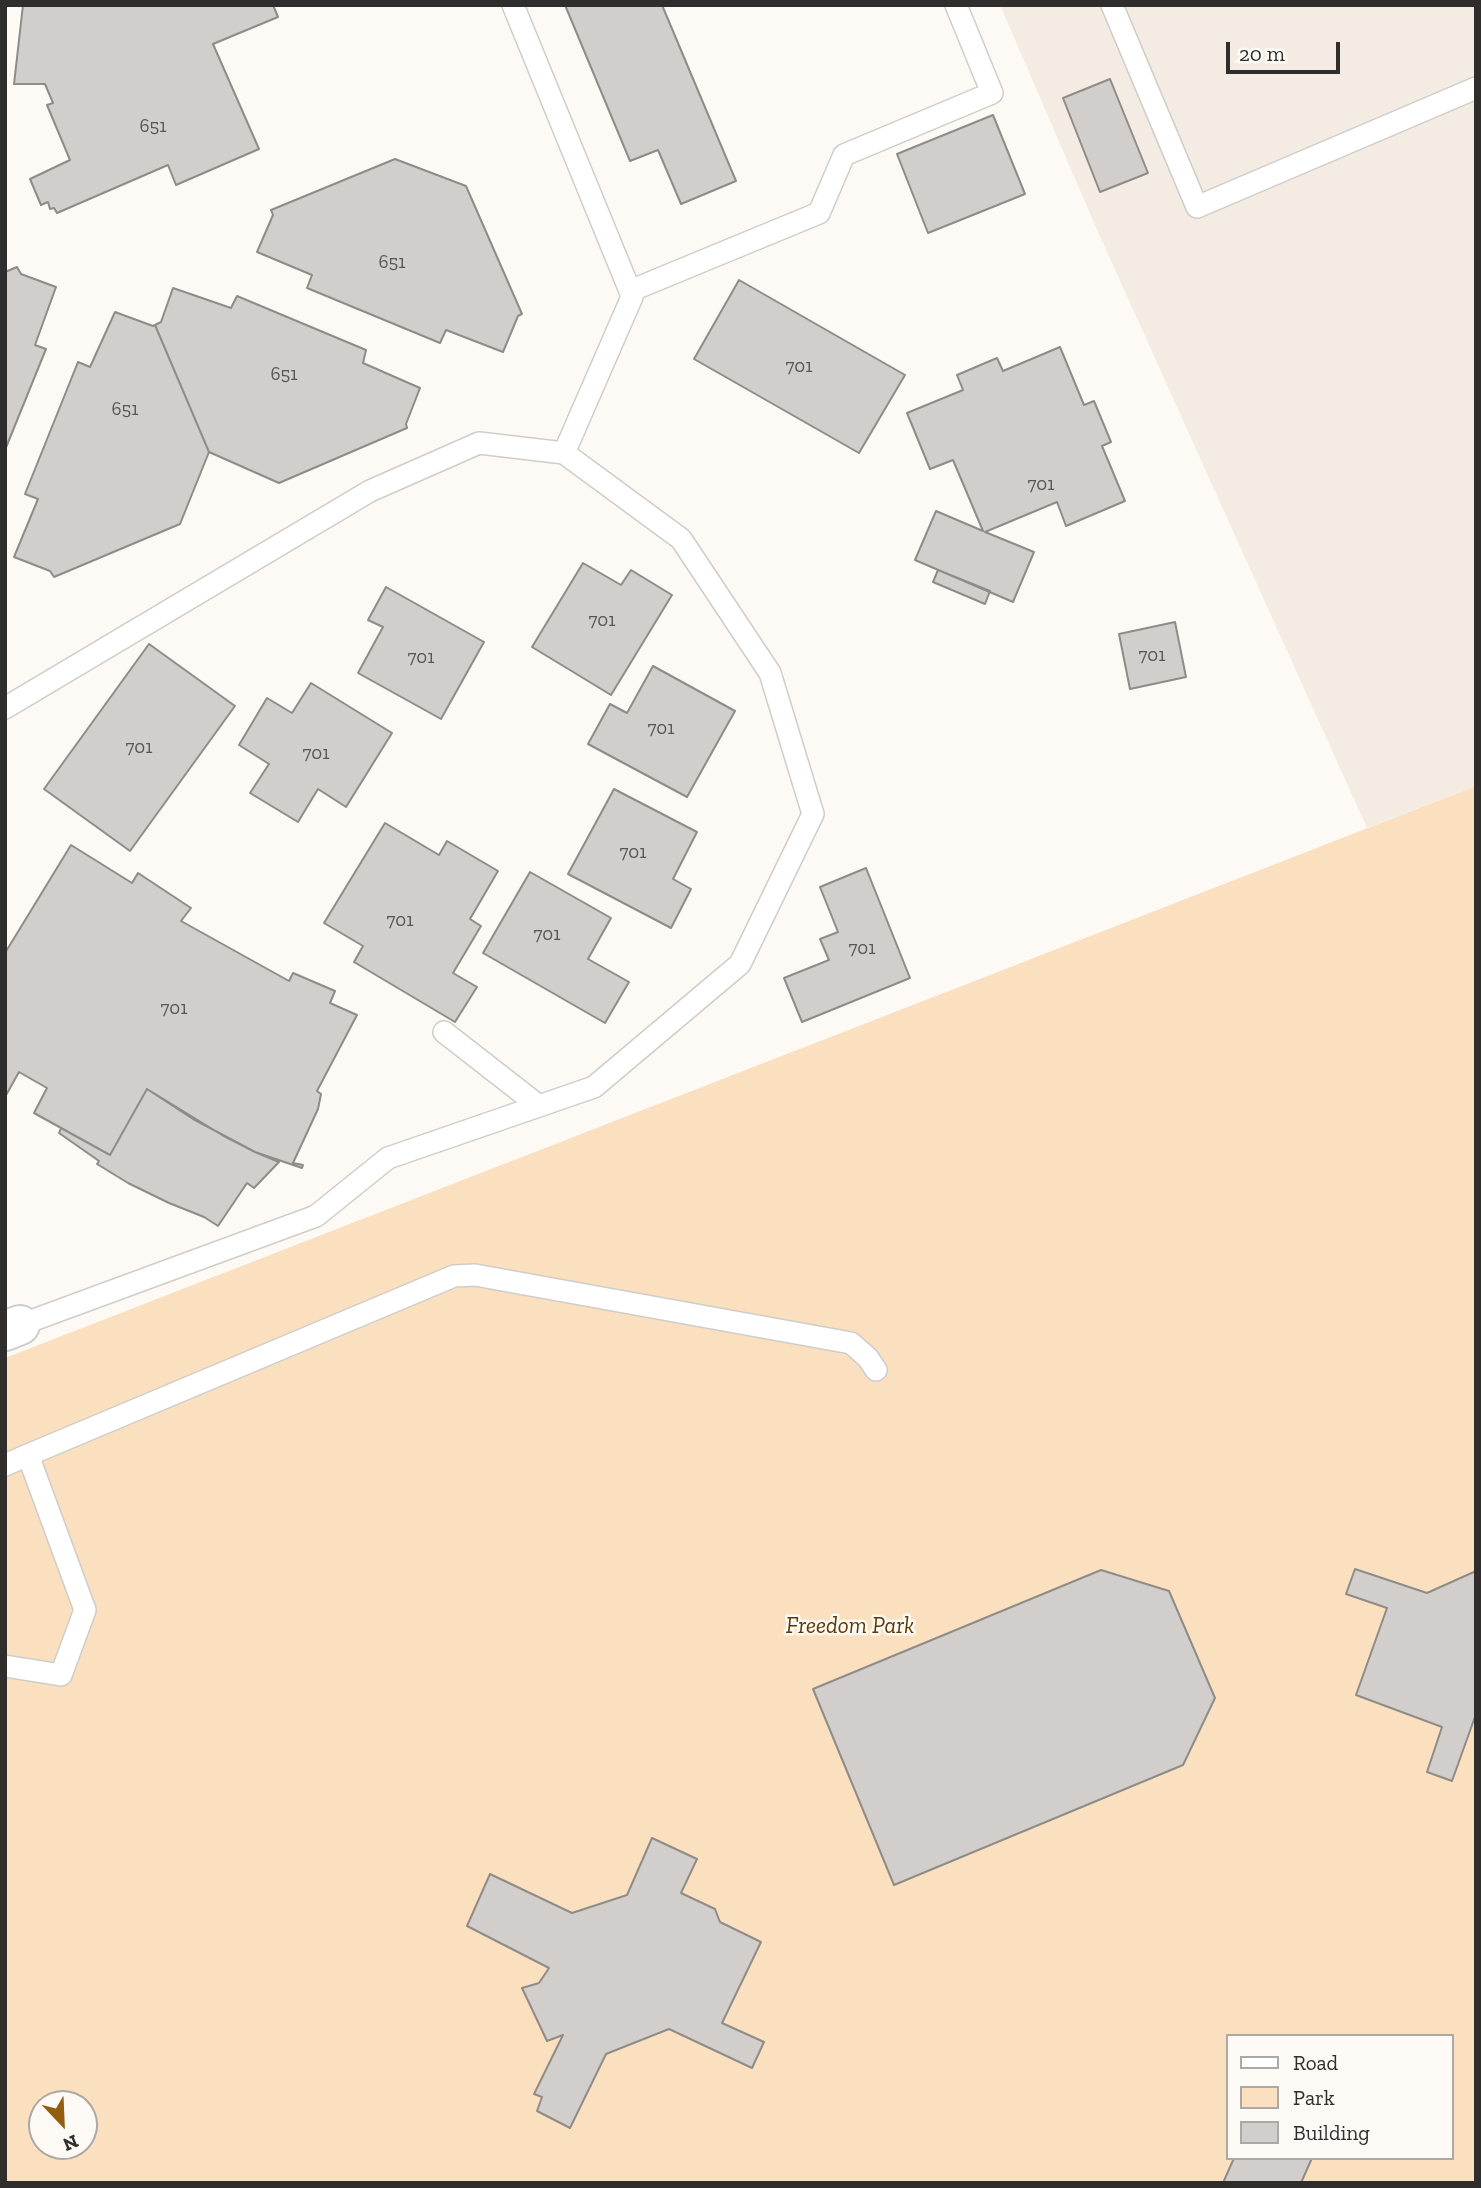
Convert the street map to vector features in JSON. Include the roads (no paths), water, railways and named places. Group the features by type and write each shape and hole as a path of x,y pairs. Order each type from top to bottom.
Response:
{"lane":[{"path":"513,5 632,297 564,453"},
{"path":"630,291 819,213 844,155 992,93 956,5"},
{"path":"1112,5 1197,207 1476,89"},
{"path":"5,708 370,491 479,443 564,453 681,539 769,673 813,814 740,964 594,1087 388,1158 316,1216 10,1323"},
{"path":"444,1032 539,1106"},
{"path":"5,1465 454,1276 475,1275 850,1343 869,1358 876,1370"},
{"path":"5,1666 61,1675 85,1610 28,1455"}],"park label":[{"name":"Freedom Park","path":"850,1626"}]}
